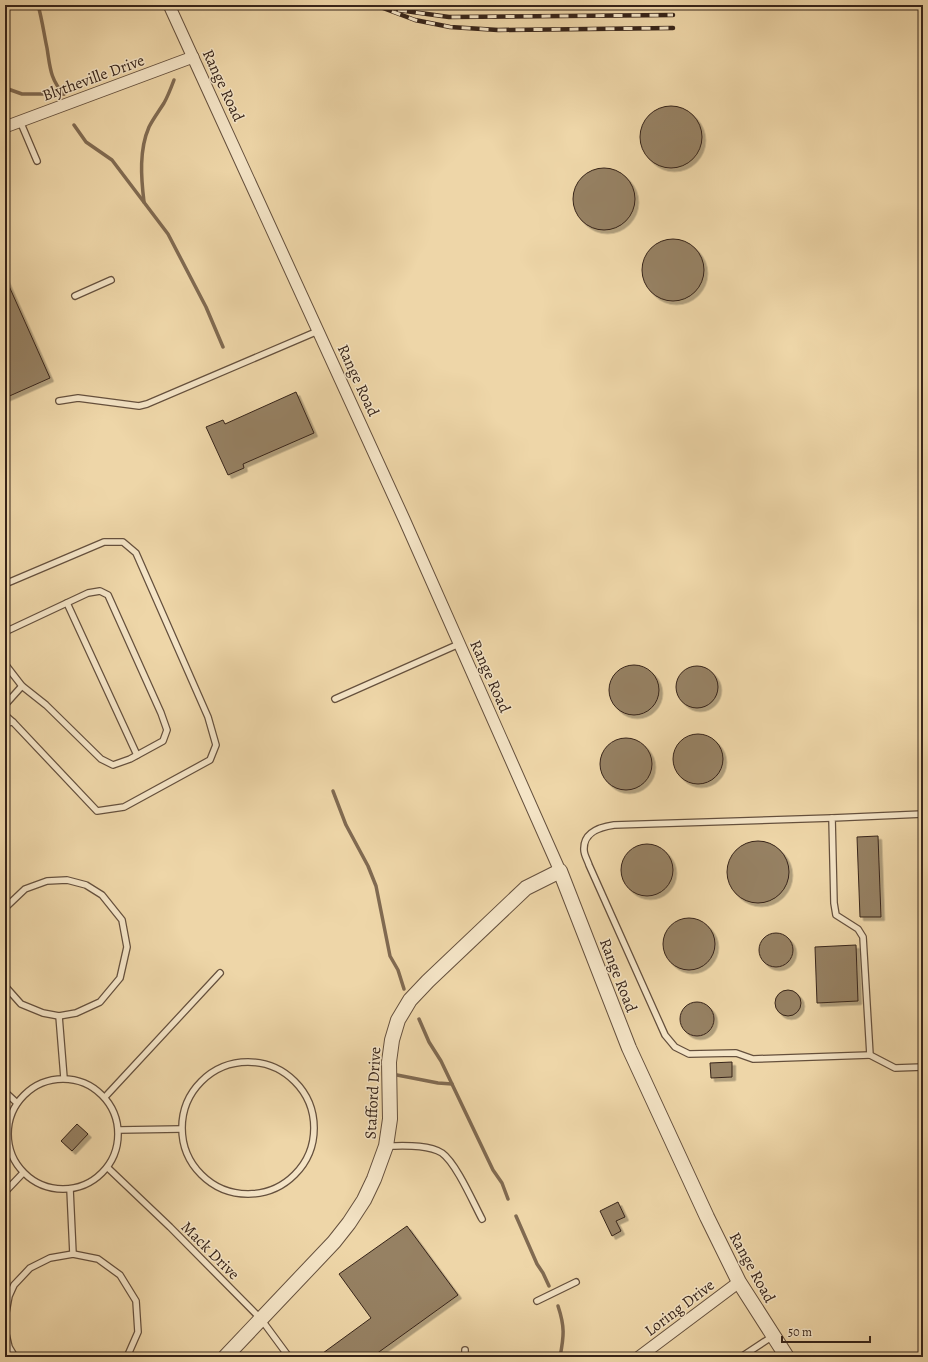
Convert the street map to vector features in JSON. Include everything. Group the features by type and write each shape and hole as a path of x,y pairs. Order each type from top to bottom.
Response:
{"street":[{"name":"Range Road","path":"169,5 404,519 560,871 629,1048 706,1217 739,1282 788,1357"},
{"name":"Blytheville Drive","path":"5,127 193,57"},
{"name":"Stafford Drive","path":"224,1357 334,1242 364,1200 386,1146 390,1119 389,1062 392,1040 398,1020 410,1000 526,888 560,871"},
{"name":"Loring Drive","path":"639,1357 739,1282"}],"lane":[{"path":"20,121 37,161"},
{"path":"75,296 111,280"},
{"path":"60,401 78,398 139,406 147,404 318,331"},
{"path":"5,584 104,542 123,542 136,553 208,718 216,745 210,760 131,804 124,807 97,811 5,715"},
{"path":"5,634 7,631 88,593 100,591 108,595 161,713 167,730 163,741 137,755 113,765 101,759 46,705 22,686 5,664"},
{"path":"67,603 137,755"},
{"path":"335,699 459,644"},
{"path":"5,705 22,686"},
{"path":"5,722 13,722"},
{"path":"923,814 602,826 593,831 586,840 584,850 592,872 665,1035 675,1048 690,1054 736,1053 753,1059 870,1055 895,1068 923,1067"},
{"path":"832,818 834,903 836,915 858,929 863,937 870,1055"},
{"path":"5,908 25,889 48,881 67,880 86,885 102,895 122,920 127,947 120,978 100,1002 76,1013 59,1016 43,1013 21,1004 5,986"},
{"path":"105,1097 220,973"},
{"path":"59,1016 64,1078"},
{"path":"237,1063 264,1064 281,1071 298,1084 310,1104 315,1132 309,1154 299,1171 280,1187 260,1194 237,1194 214,1186 195,1169 185,1151 181,1129 184,1108 196,1086 215,1070 237,1063"},
{"path":"64,1078 90,1084 105,1097 114,1111 119,1130 117,1151 108,1168 88,1184 70,1190 57,1190 38,1184 22,1173 9,1149 6,1130 13,1108 25,1092 44,1081 64,1078"},
{"path":"5,1092 17,1103"},
{"path":"119,1130 181,1129"},
{"path":"386,1146 422,1147 441,1152 452,1162 482,1218"},
{"name":"Mack Drive","path":"108,1168 170,1227 261,1319 289,1357"},
{"path":"5,1192 22,1173"},
{"path":"70,1190 73,1254"},
{"path":"5,1318 9,1296 14,1285 30,1268 50,1258 73,1254 98,1260 120,1275 136,1301 138,1332 127,1357"},
{"path":"538,1301 576,1282"},
{"path":"5,1330 9,1347 15,1357"},
{"path":"741,1357 773,1336"},
{"path":"465,1350 465,1357"}],"building":[{"path":"665,106 677,106 693,115 700,125 702,137 700,149 693,159 677,168 665,168 654,163 645,154 640,143 640,131 645,120 654,111"},
{"path":"598,168 610,168 626,177 633,187 635,199 633,211 626,221 610,230 598,230 587,225 578,216 573,205 573,193 578,182 587,173"},
{"path":"667,239 679,239 695,248 702,258 704,270 702,282 695,292 679,301 667,301 656,296 647,287 642,276 642,264 647,253 656,244"},
{"path":"5,277 50,378 5,398"},
{"path":"296,392 314,433 243,464 244,468 228,475 206,427 223,420 225,424"},
{"path":"634,665 644,667 652,672 657,680 659,690 657,700 652,708 644,713 634,715 624,713 616,708 611,700 609,690 611,680 616,672 624,667"},
{"path":"697,666 712,672 718,687 712,702 697,708 682,702 676,687 682,672"},
{"path":"698,734 708,736 716,741 721,749 723,759 721,769 716,777 708,782 698,784 688,782 680,777 675,769 673,759 675,749 680,741 688,736"},
{"path":"626,738 636,740 644,746 650,754 652,764 650,774 644,782 636,788 626,790 616,788 608,782 602,774 600,764 602,754 608,746 616,740"},
{"path":"878,836 881,917 860,917 857,837"},
{"path":"758,841 775,846 780,850 784,855 789,872 784,889 780,894 775,898 758,903 741,898 736,894 732,889 727,872 732,855 736,850 741,846"},
{"path":"642,844 652,844 661,848 669,856 673,865 673,875 669,884 661,892 652,896 642,896 633,892 625,884 621,875 621,865 625,856 633,848"},
{"path":"684,918 694,918 703,922 711,930 715,939 715,949 711,958 703,966 694,970 684,970 675,966 667,958 663,949 663,939 667,930 675,922"},
{"path":"776,933 788,938 793,950 788,962 776,967 764,962 759,950 764,938"},
{"path":"856,945 858,1001 817,1003 815,947"},
{"path":"788,990 797,994 801,1003 797,1012 788,1016 779,1012 775,1003 779,994"},
{"path":"697,1002 709,1007 714,1019 709,1031 697,1036 685,1031 680,1019 685,1007"},
{"path":"732,1062 732,1077 711,1078 710,1063"},
{"path":"77,1124 88,1134 72,1151 61,1141"},
{"path":"618,1202 625,1217 616,1221 621,1231 612,1236 600,1211"},
{"path":"407,1226 458,1295 372,1357 326,1357 323,1353 371,1318 339,1274"}],"waterway":[{"path":"38,5 51,72 59,89 64,94"},
{"path":"144,202 142,183 142,154 146,136 149,127 165,100 174,80"},
{"path":"5,86 8,89 22,94 64,94"},
{"path":"74,125 86,142 112,160 168,234 206,307 223,347"},
{"path":"333,791 346,825 368,866 376,886 390,956 398,970 404,989"},
{"path":"419,1019 429,1042 441,1061 493,1170 502,1183 508,1199"},
{"path":"397,1075 438,1083 452,1084"},
{"path":"516,1216 537,1264 549,1286"},
{"path":"558,1306 562,1320 563,1332 560,1357"}],"railway":[{"path":"375,5 415,20 450,27 498,30 673,28"},
{"path":"398,10 449,17 673,15"}]}
